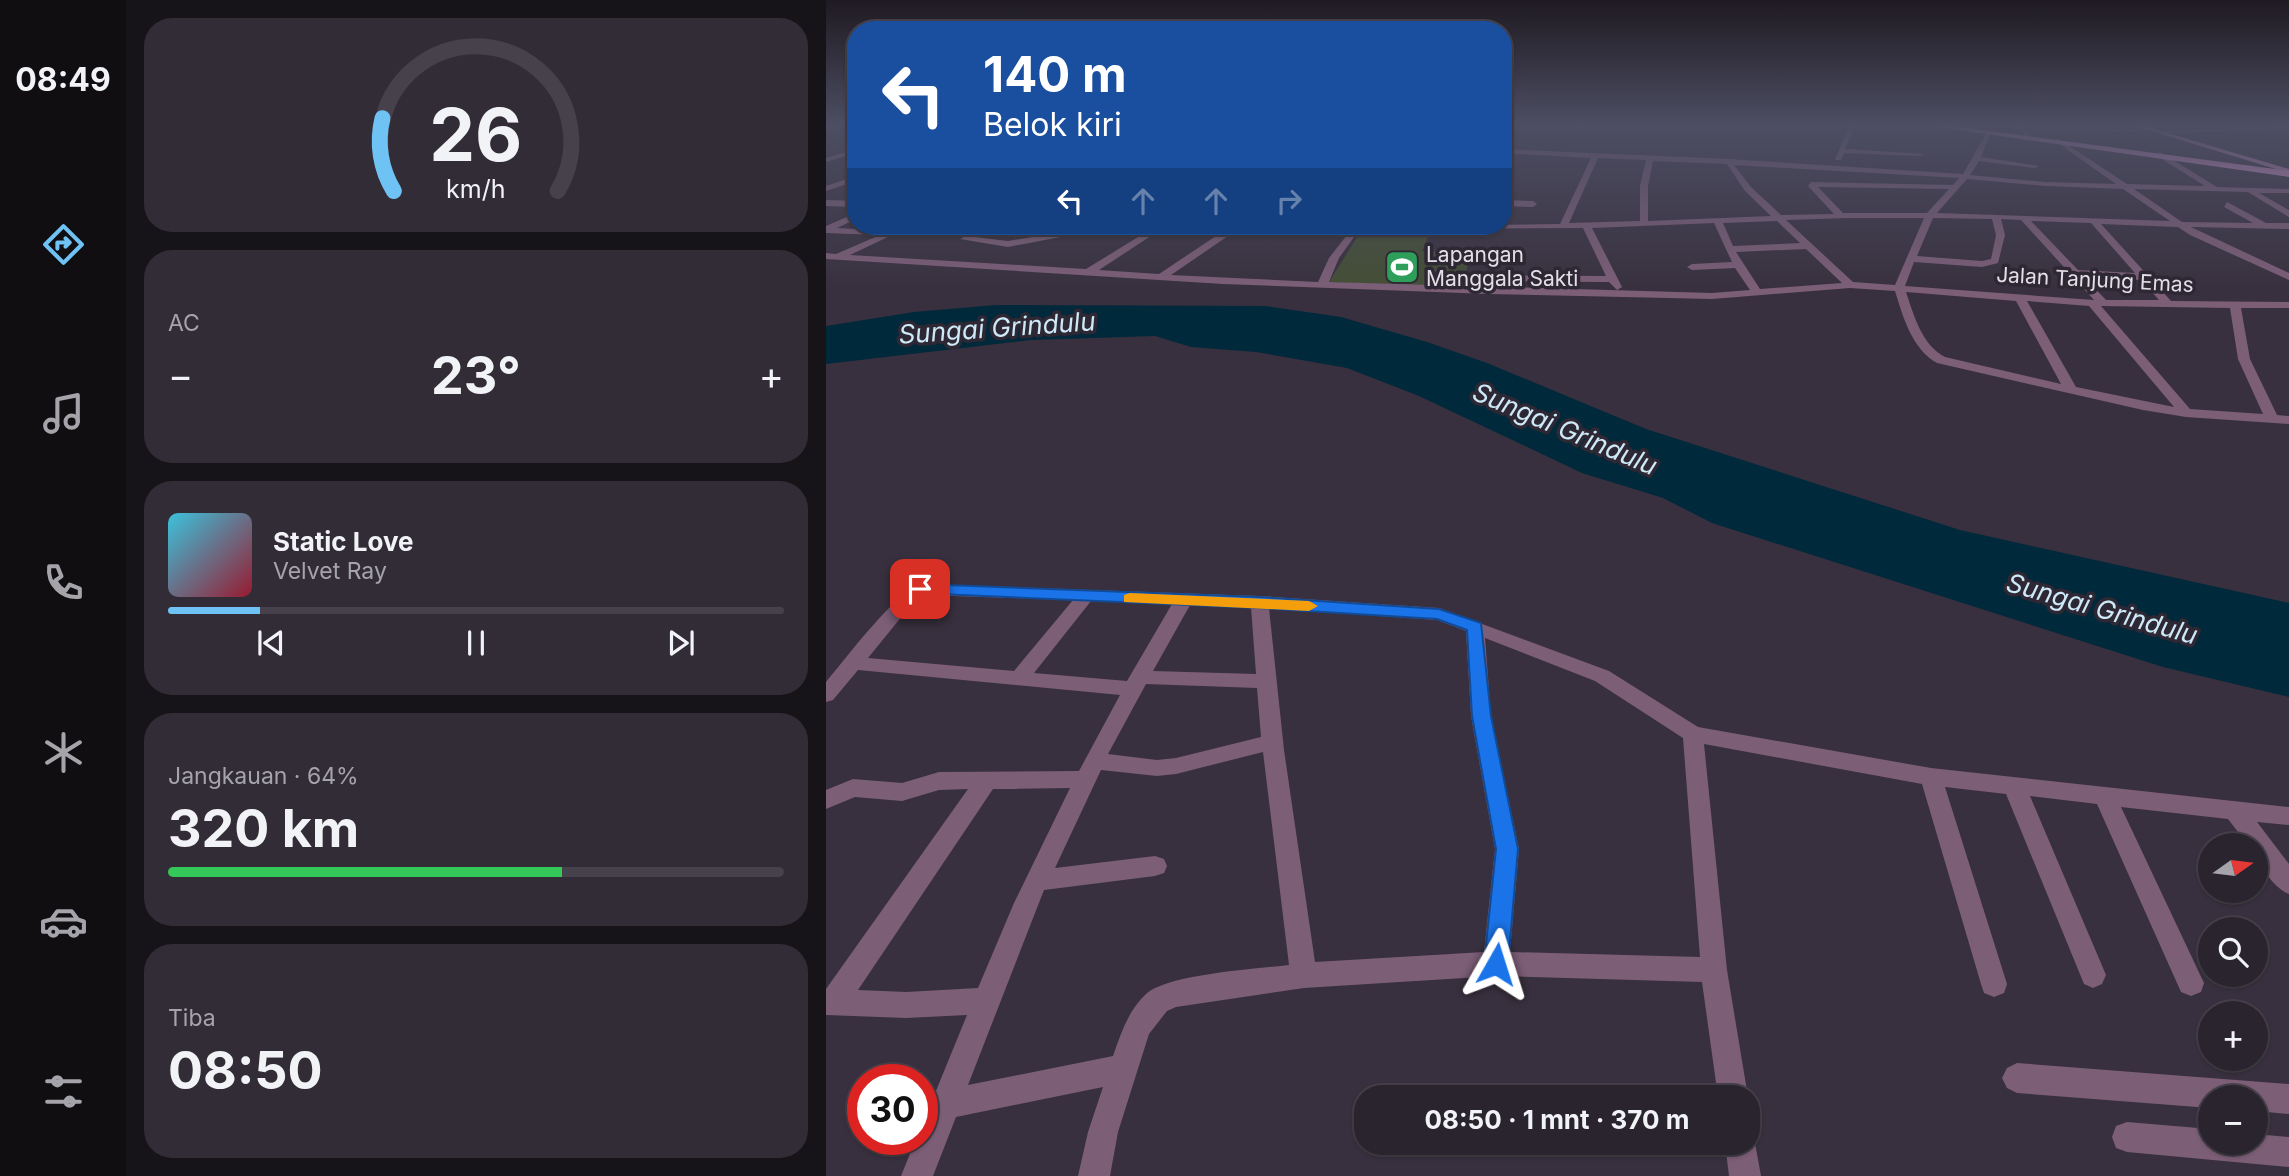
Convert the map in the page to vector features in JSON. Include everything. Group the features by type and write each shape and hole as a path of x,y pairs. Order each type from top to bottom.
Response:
{"street":[{"path":"826,189 847,181"},
{"path":"1563,226 1584,181"},
{"path":"1644,224 1645,181"},
{"path":"1742,181 1779,220 1850,285"},
{"path":"1895,181 1896,185"},
{"path":"1961,181 1929,216 1899,287 1912,323 1930,354 1965,367 2186,413 2289,420"},
{"path":"2015,181 2124,188 2289,191"},
{"path":"2114,181 2217,246 2289,277"},
{"path":"2202,181 2218,191"},
{"path":"1842,217 1811,184 1955,187"},
{"path":"2249,191 2289,214"},
{"path":"826,203 847,204"},
{"path":"1512,203 1533,204"},
{"path":"2227,205 2266,226"},
{"path":"1512,226 1929,216 2289,226"},
{"path":"1912,259 1982,264 1995,261 2002,242 2002,229 1996,217"},
{"path":"2024,218 2075,274 2186,413"},
{"path":"2092,219 2169,305"},
{"path":"826,230 847,220"},
{"path":"1718,222 1738,265 1757,293"},
{"path":"1586,226 1622,296"},
{"path":"826,230 847,231"},
{"path":"830,258 886,235"},
{"path":"973,235 965,239 1007,244 1060,235"},
{"path":"1089,272 1148,235"},
{"path":"1161,277 1224,235"},
{"path":"1322,285 1334,258 1351,235"},
{"path":"1730,249 1807,246"},
{"name":"Jalan Tanjung Emas","path":"830,258 1322,285 1622,296 1757,293 1850,285 2097,303 2235,306 2289,304"},
{"path":"1692,267 1738,265"},
{"path":"2075,274 2144,277"},
{"path":"1473,278 1613,279"},
{"path":"2019,296 2071,390"},
{"path":"2235,306 2244,359 2272,419"},
{"path":"826,695 905,601 920,589 1259,603 1439,614 1602,676 1693,734 1931,777 2289,816"},
{"path":"1019,678 1085,597"},
{"path":"917,1176 1036,881 1090,770 1183,601"},
{"path":"1259,603 1272,742 1304,975"},
{"path":"1475,627 1481,716 1507,849 1496,964"},
{"path":"853,663 1019,678 1137,683 1265,681"},
{"path":"1693,734 1714,970 1731,1085"},
{"path":"826,800 853,788 902,792 939,781 986,781 1090,770 1177,766 1272,742"},
{"path":"1931,777 1994,984"},
{"path":"830,1002 986,781"},
{"path":"2014,785 2094,975"},
{"path":"2104,794 2192,983"},
{"path":"2235,810 2289,883"},
{"path":"1036,881 1155,866"},
{"path":"1094,1176 1103,1132 1137,1027 1157,1002 1174,994 1198,988 1304,975 1496,964 1714,970"},
{"path":"830,1002 905,1005 988,1001"},
{"path":"946,1104 1124,1068"},
{"path":"2017,1078 2289,1099"},
{"path":"2127,1137 2289,1152"},
{"path":"1742,1155 1745,1176"}],"green space":[{"name":"Lapangan Manggala Sakti","path":"1358,235 1429,235 1422,251 1470,253 1463,288 1329,282"}],"water":[{"name":"Sungai Grindulu","path":"996,305 1265,306 1341,317 1487,363 1646,429 1960,530 2289,603 2289,697 2163,667 1712,523 1663,498 1582,473 1419,396 1347,368 1256,352 1191,347 1155,336 1031,340 826,364 826,326 914,312"}],"slow traffic":[{"path":"1130,599 1309,606"}],"place":[{"name":"Lapangan Manggala Sakti","path":"1402,267"}],"route":[{"path":"920,589 1259,603 1439,614 1475,627 1481,716 1507,849 1496,964"}]}
